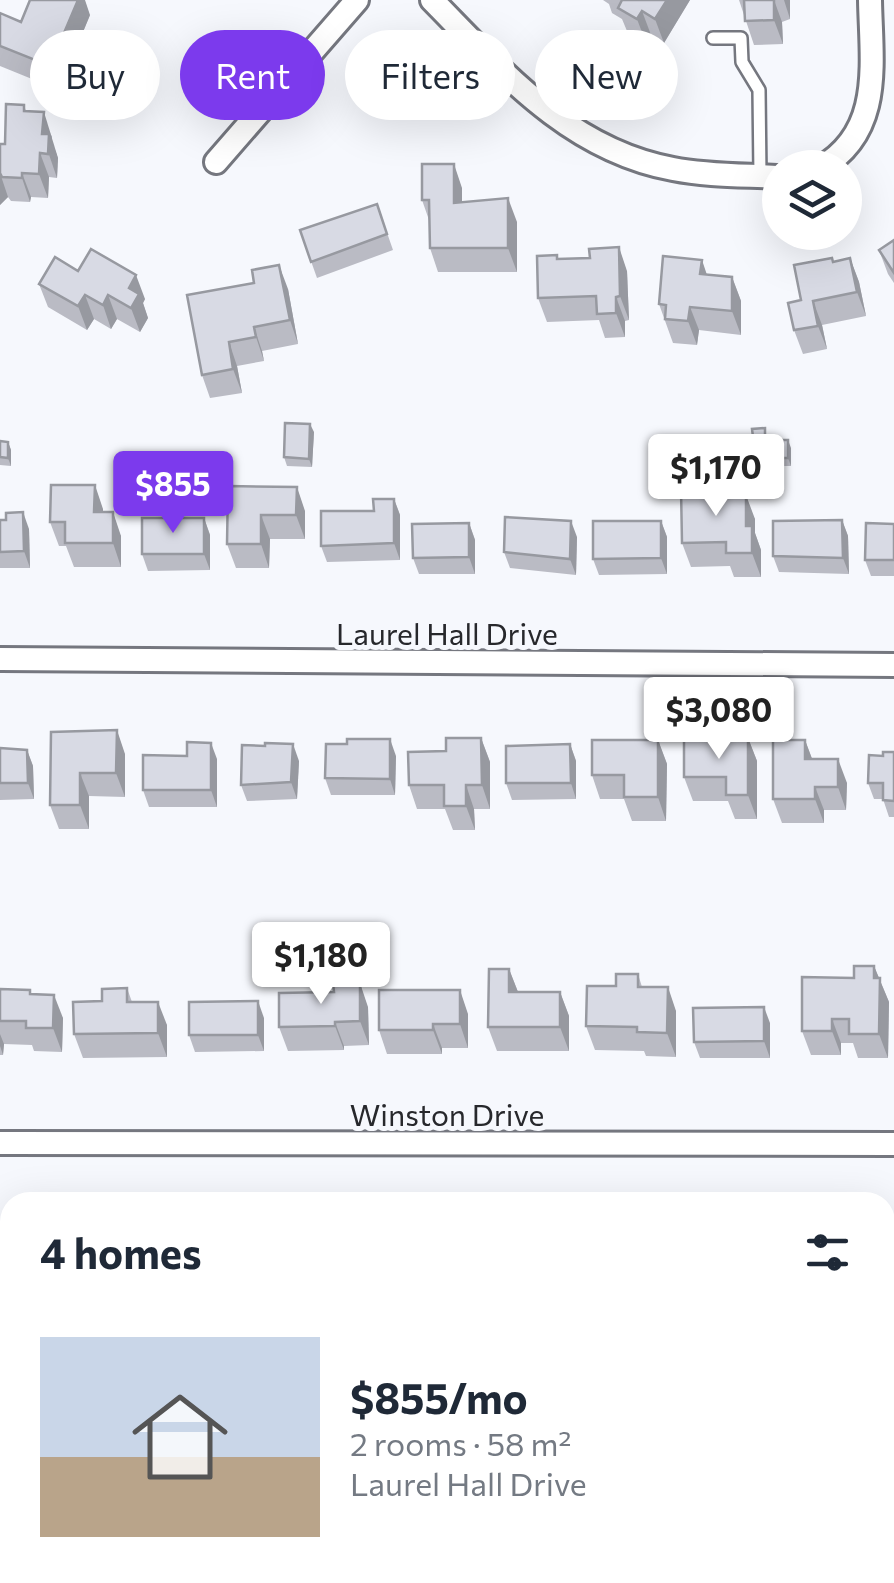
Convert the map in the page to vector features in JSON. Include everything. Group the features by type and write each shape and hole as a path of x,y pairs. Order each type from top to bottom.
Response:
{"street":[{"path":"216,162 357,0"},
{"path":"432,0 513,84 550,113 612,149 667,168 762,175"},
{"path":"845,150 869,107 870,0"},
{"name":"Laurel Hall Drive","path":"0,659 894,665"},
{"name":"Winston Drive","path":"0,1143 894,1144"}],"lane":[{"path":"713,38 741,38 742,62 759,90 767,150"}],"building":[{"path":"30,0 78,0 65,30 30,30 30,58 0,46 0,13 21,22"},
{"path":"622,0 667,0 655,19 642,11 637,19 618,8"},
{"path":"744,0 774,0 774,20 745,21"},
{"path":"6,104 24,105 24,111 30,111 30,120 43,120 42,134 49,134 48,154 40,153 39,174 2,177 0,144 5,144"},
{"path":"422,164 454,164 454,203 508,198 508,248 430,248 429,200 422,200"},
{"path":"377,204 387,234 311,262 300,230"},
{"path":"894,240 894,273 879,250"},
{"path":"619,247 620,296 616,297 616,313 597,314 596,296 538,298 537,256 590,258 589,249"},
{"path":"91,249 136,275 129,288 139,294 131,308 108,295 103,305 85,295 78,306 39,284 55,257 78,271"},
{"path":"663,256 702,260 700,274 732,277 732,311 690,307 688,321 665,319 666,305 659,304"},
{"path":"832,258 833,262 850,258 857,292 813,301 818,326 794,330 788,303 801,300 794,265"},
{"path":"279,265 290,320 254,327 256,337 229,342 233,369 202,375 187,295 254,283 252,270"},
{"path":"285,423 310,424 309,459 284,457"},
{"path":"765,428 765,437 753,437 752,429"},
{"path":"771,440 788,440 788,458 771,458"},
{"path":"0,441 8,442 8,458 0,457"},
{"path":"51,485 95,485 94,512 113,512 113,543 65,543 65,522 50,522"},
{"path":"228,486 297,487 296,515 261,515 261,544 227,544"},
{"path":"732,487 732,495 746,495 746,526 752,526 752,553 726,553 726,542 682,543 681,489"},
{"path":"373,499 394,499 394,543 321,546 321,511 374,511"},
{"path":"23,512 24,551 0,552 0,520 6,520 6,513"},
{"path":"505,517 571,521 570,559 504,552"},
{"path":"142,518 204,518 204,554 142,554"},
{"path":"842,520 843,558 773,556 773,521"},
{"path":"593,521 661,521 661,558 593,559"},
{"path":"469,523 469,557 413,558 412,524"},
{"path":"866,523 894,524 894,560 865,560"},
{"path":"117,730 116,773 80,773 80,805 50,805 51,732"},
{"path":"446,738 481,738 482,785 466,785 466,806 444,806 444,785 409,785 408,752 446,751"},
{"path":"748,738 748,795 726,795 726,777 684,777 684,740"},
{"path":"347,739 390,739 390,779 325,778 326,744 347,744"},
{"path":"592,740 658,740 658,797 624,797 624,775 592,775"},
{"path":"773,740 805,740 805,759 838,759 838,787 815,787 815,799 773,799"},
{"path":"187,742 211,743 211,790 143,790 143,755 187,756"},
{"path":"293,744 291,782 241,785 242,745"},
{"path":"570,744 571,783 506,783 506,746"},
{"path":"0,748 27,750 28,783 0,783"},
{"path":"883,752 894,752 894,801 883,800 883,783 868,783 869,755 883,756"},
{"path":"854,966 874,966 874,978 880,978 879,1034 849,1034 849,1019 832,1019 832,1031 802,1031 802,977 854,978"},
{"path":"489,969 509,969 509,992 560,992 560,1027 488,1027"},
{"path":"616,974 638,974 638,987 668,987 667,1033 637,1032 637,1027 586,1026 587,986 616,986"},
{"path":"333,983 360,983 360,1021 335,1022 335,1026 279,1027 279,993 334,992"},
{"path":"127,988 127,1002 158,1002 158,1033 74,1034 73,1002 102,1001 102,989"},
{"path":"0,989 54,995 53,1028 26,1028 26,1021 0,1021"},
{"path":"379,990 460,990 460,1024 433,1024 433,1030 379,1030"},
{"path":"258,1001 258,1035 189,1035 189,1002"},
{"path":"764,1007 764,1041 694,1042 693,1008"}]}
